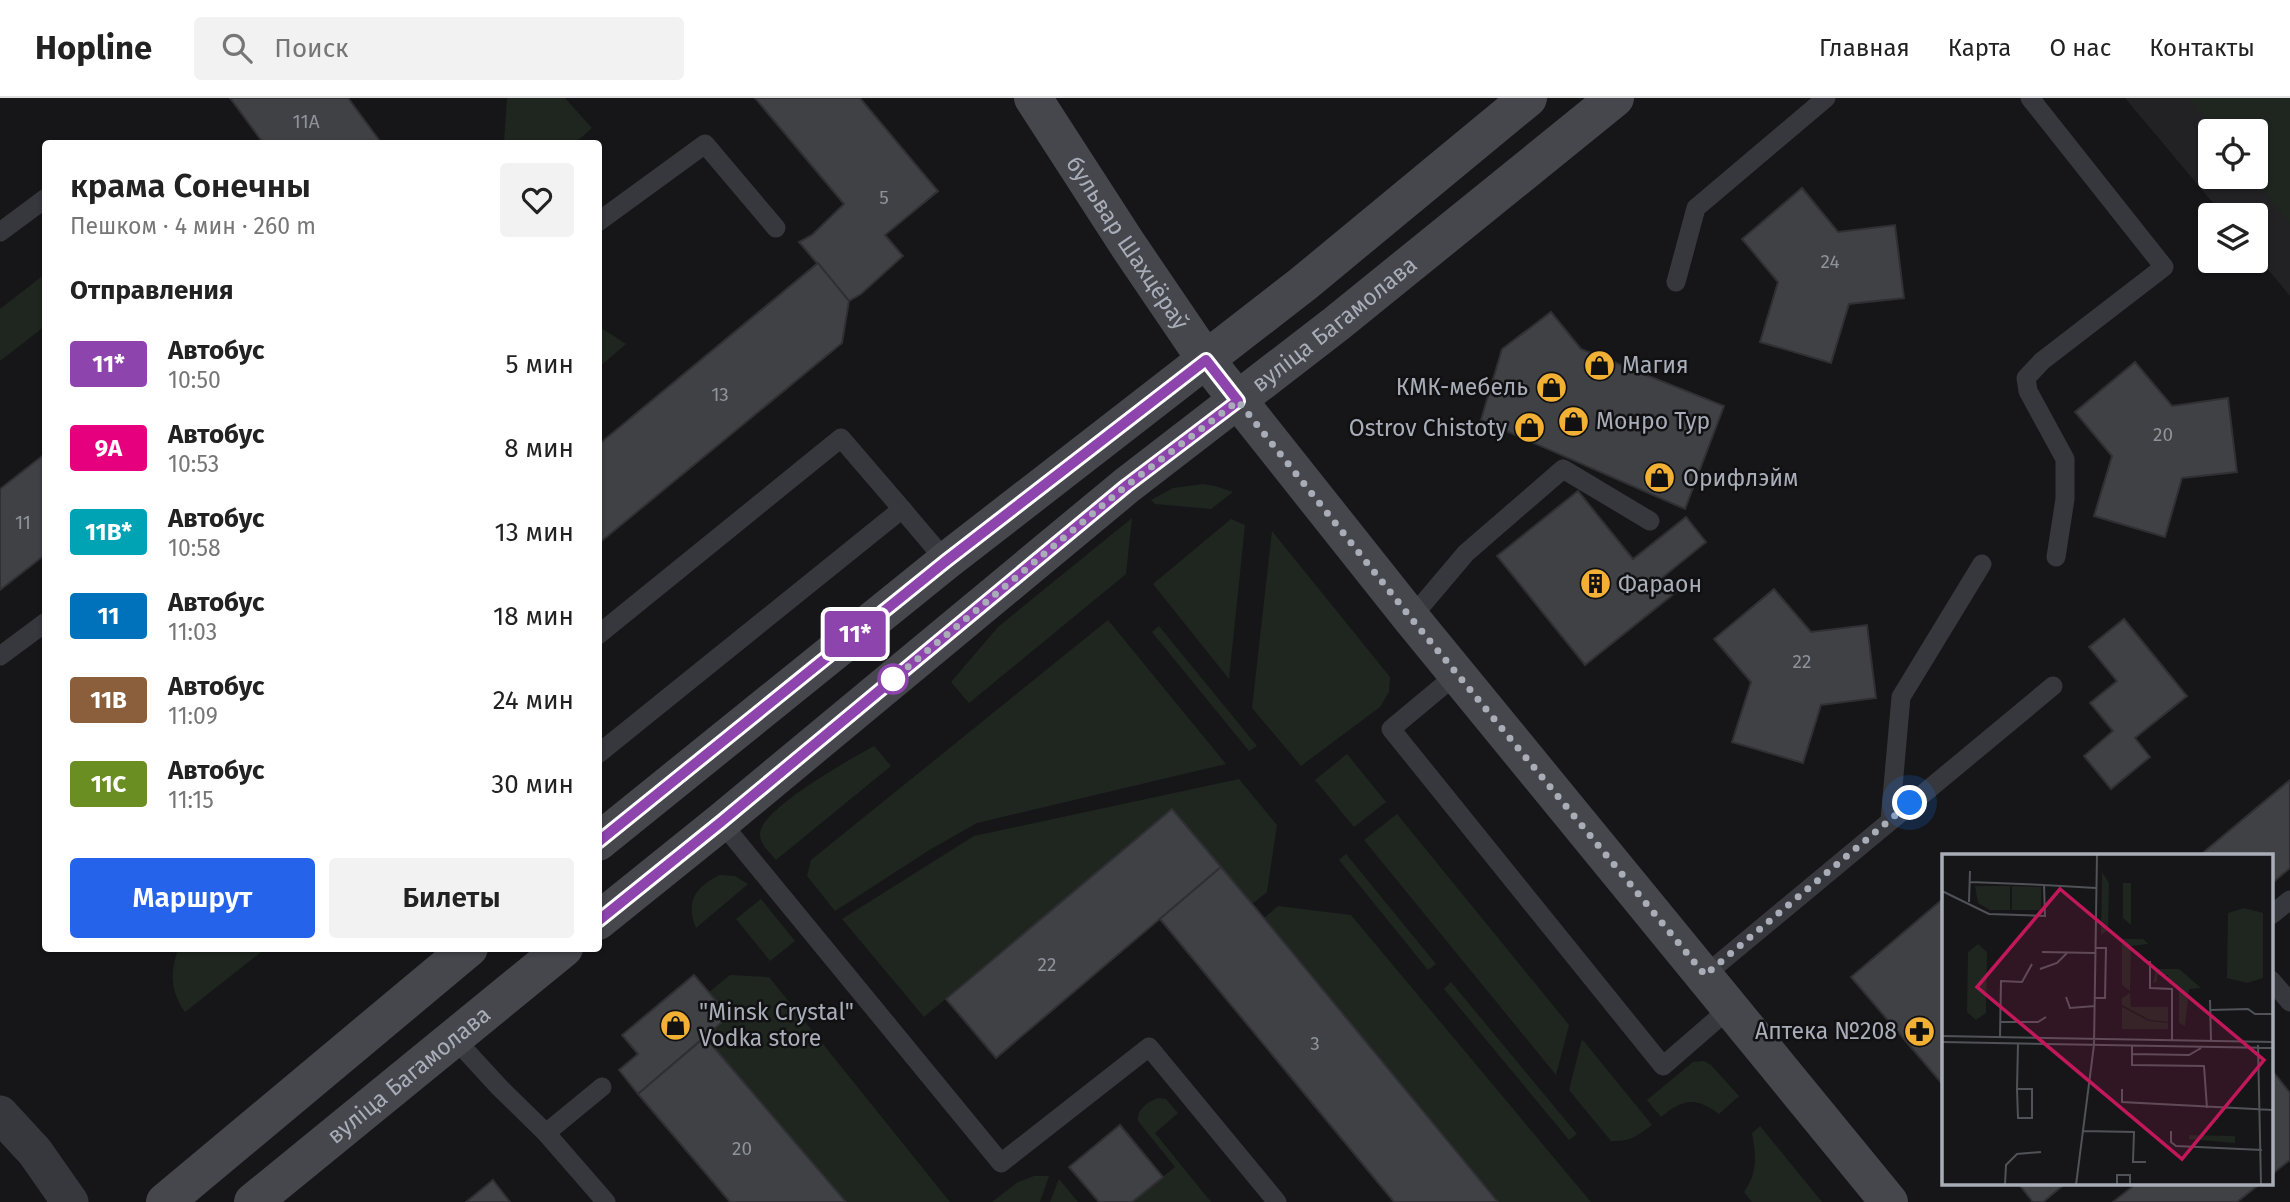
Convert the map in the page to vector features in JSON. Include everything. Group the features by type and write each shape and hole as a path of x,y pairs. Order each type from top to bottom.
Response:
{"main road":[{"name":"бульвар Шахцёраў","path":"1033,98 1206,360 1411,618 1889,1202"},
{"path":"602,839 946,561 1303,285 1528,98"},
{"name":"вуліца Багамолава","path":"602,918 1126,486 1238,401 1615,98"},
{"path":"165,1202 464,952"},
{"name":"вуліца Багамолава","path":"253,1202 455,1040 559,952"}],"street":[{"path":"0,1114 36,1152 68,1201"}],"lane":[{"path":"1676,282 1696,208 1826,98"},
{"path":"2030,98 2164,267 2042,361 2026,378 2028,391 2066,459 2065,499 2056,557"},
{"path":"602,219 705,144 776,228"},
{"path":"0,232 42,201"},
{"path":"602,632 841,438 946,561"},
{"path":"1411,618 1466,553 1563,469 1650,521"},
{"path":"602,751 902,509"},
{"path":"1890,820 1901,697 1982,564"},
{"path":"0,656 42,625"},
{"path":"1457,674 1391,729 1663,1066 1731,1007"},
{"path":"1705,975 2053,686"},
{"path":"721,822 1000,1163 1149,1047 1277,1202"},
{"path":"2272,914 2290,900"},
{"path":"2272,982 2290,1002"},
{"path":"455,1040 546,1133 606,1202"},
{"path":"546,1133 602,1087"}],"shaded area":[{"path":"507,98 565,98 592,128 578,140 504,140"},
{"path":"2125,98 2290,98 2290,296 2268,269 2268,203 2213,203 2201,189 2268,189 2268,119 2198,119 2198,185"},
{"path":"2190,98 2290,98 2290,224 2262,189 2268,189 2268,119 2207,119"},
{"path":"42,276 42,328 0,361 0,309"},
{"path":"602,329 626,344 602,364"},
{"path":"1203,484 1233,492 1211,509 1155,504 1151,500 1173,488"},
{"path":"1132,518 1126,574 969,703 951,682 998,627"},
{"path":"1231,519 1245,525 1229,679 1153,584"},
{"path":"1272,531 1390,677 1389,692 1380,707 1301,766 1252,708"},
{"path":"1108,620 1226,764 977,823 931,849 835,911 807,876 811,860"},
{"path":"1159,626 1257,746 1249,751 1152,632"},
{"path":"874,746 891,766 776,860 765,848 760,833 775,811 809,785"},
{"path":"1347,754 1386,802 1354,827 1315,780"},
{"path":"1239,779 1277,825 1267,892 1252,904 1172,810 924,1017 842,919 974,836"},
{"path":"1397,814 1569,1025 1556,1075 1364,840"},
{"path":"1346,854 1436,964 1428,970 1339,860"},
{"path":"720,875 735,876 748,884 696,928 692,910 694,896 704,885"},
{"path":"761,899 795,941 770,961 736,919"},
{"path":"1278,906 1351,915 1591,1202 1499,1202 1264,918"},
{"path":"177,952 261,952 185,1012 174,989"},
{"path":"730,975 769,977 950,1202 846,1202 705,1037 729,1016 709,992"},
{"path":"1451,982 1577,1134 1569,1140 1444,989"},
{"path":"1582,1039 1652,1125 1628,1139 1611,1141 1569,1090"},
{"path":"1704,1061 1711,1065 1739,1096 1719,1114 1703,1104 1689,1102 1676,1106 1661,1117 1647,1100 1693,1062"},
{"path":"1159,1098 1166,1099 1178,1113 1155,1133 1211,1202 1132,1202 1175,1167 1138,1121 1144,1106"},
{"path":"1760,1126 1822,1202 1752,1202 1744,1192 1752,1178 1755,1164 1752,1133"},
{"path":"1034,1176 1049,1176 1040,1202 992,1202 1018,1182"},
{"path":"1059,1179 1078,1202 1050,1202"}],"building":[{"path":"230,98 348,98 379,140 261,140"},
{"path":"755,98 860,98 938,191 885,235 903,256 861,294 849,301 799,242 812,235 844,204"},
{"path":"1802,188 1838,232 1895,225 1904,298 1849,304 1831,363 1760,342 1778,282 1742,239"},
{"path":"818,263 849,301 842,343 602,541 602,442"},
{"path":"1551,312 1581,349 1724,406 1685,509 1481,420 1502,349"},
{"path":"2135,362 2172,406 2228,398 2237,472 2182,478 2165,537 2094,516 2112,456 2075,412"},
{"path":"42,456 42,557 0,590 0,489"},
{"name":"Фараон","path":"1578,491 1633,559 1686,517 1706,542 1663,577 1676,592 1585,665 1497,556"},
{"path":"1774,589 1811,632 1867,625 1876,698 1821,705 1803,763 1732,742 1751,682 1714,639"},
{"path":"2124,619 2187,696 2135,738 2150,757 2111,789 2084,756 2113,731 2090,703 2117,681 2089,647"},
{"path":"2290,780 2290,868 2272,883 2272,854 2201,854"},
{"path":"1172,809 1221,867 996,1058 946,999"},
{"path":"1221,867 1498,1202 1394,1202 1303,1092 1160,919"},
{"name":"Аптека №208","path":"1942,900 1942,1084 1851,977"},
{"name":"\"Minsk Crystal\" Vodka store","path":"694,975 729,1016 638,1094 619,1070 638,1054 622,1035"},
{"path":"705,1037 846,1202 730,1202 638,1094"},
{"path":"2275,1074 2290,1093 2290,1160 2272,1174 2272,1076"},
{"path":"1120,1125 1163,1177 1132,1202 1099,1202 1069,1167"},
{"path":"493,1180 510,1202 466,1202"},
{"path":"2019,1184 2065,1184 2043,1202 2033,1202"},
{"path":"2136,1184 2260,1184 2237,1202 2113,1202"}],"bus line":[{"name":"11*","path":"602,839 946,561 1206,360 1238,401 1126,486 602,918"}],"place":[{"name":"Магия","path":"1599,365"},
{"name":"КМК-мебель","path":"1551,387"},
{"name":"Монро Тур","path":"1573,421"},
{"name":"Ostrov Chistoty","path":"1530,428"},
{"name":"Орифлэйм","path":"1660,478"},
{"name":"Фараон","path":"1595,584"},
{"name":"\"Minsk Crystal\" Vodka store","path":"676,1025"},
{"name":"Аптека №208","path":"1920,1031"}],"route":[{"path":"893,679 891,681 1126,486 1238,401 1411,618 1705,975 1910,803"}]}
